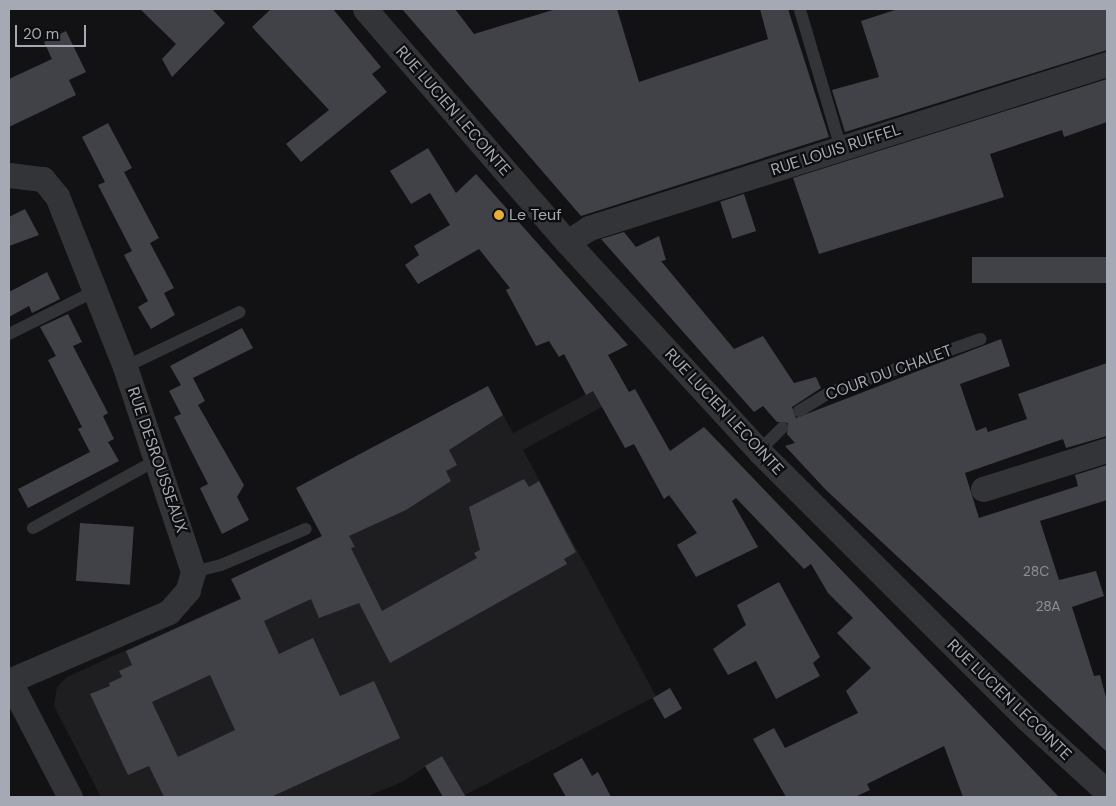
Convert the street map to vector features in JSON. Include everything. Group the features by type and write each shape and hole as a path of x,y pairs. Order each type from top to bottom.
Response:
{"street":[{"name":"RUE LUCIEN LECOINTE","path":"365,9 567,242 759,451 944,638 1107,792"},
{"name":"RUE LOUIS RUFFEL","path":"567,242 589,228 1107,64"},
{"name":"RUE DESROUSSEAUX","path":"9,175 43,179 57,196 125,366 153,462 193,572"},
{"path":"983,490 1107,450"},
{"path":"70,797 9,680 169,612 188,590 193,572"}],"lane":[{"path":"800,10 841,148"},
{"path":"9,334 95,291"},
{"path":"125,366 240,312"},
{"name":"COUR DU CHALET","path":"799,411 829,393 981,339"},
{"path":"759,451 782,428"},
{"path":"33,528 153,462"},
{"path":"193,572 221,565 306,529"}],"shaded area":[{"path":"613,380 622,396 523,450 656,696 465,795 442,756 402,782 366,797 101,797 54,706 57,687 67,677 332,557 297,487 456,403 470,427 501,411 513,433"}],"building":[{"path":"140,9 212,9 225,23 172,77 162,59 176,44"},
{"path":"271,9 333,9 381,67 372,74 387,92 301,162 286,144 329,110 252,27"},
{"path":"402,9 455,9 474,34 556,9 617,9 639,82 768,39 760,9 788,9 829,137 581,216"},
{"path":"898,9 1107,9 1107,50 845,132 832,90 879,77 861,21"},
{"path":"66,31 86,72 69,80 76,95 9,127 9,79 52,59 44,42"},
{"path":"1107,79 1107,122 1064,137 1062,130 990,154 1004,197 819,254 793,178"},
{"path":"108,123 132,168 124,172 159,238 150,243 174,288 164,293 175,315 151,329 138,307 148,301 124,255 132,251 98,185 105,182 82,137"},
{"path":"428,148 456,193 476,174 628,345 608,355 629,392 635,389 670,451 704,427 1059,797 963,797 944,746 867,784 870,790 855,797 786,797 753,739 774,728 785,748 858,713 846,691 871,668 837,633 853,618 828,593 811,564 804,569 736,498 732,501 758,547 696,577 677,545 697,533 669,495 664,499 634,444 625,448 593,391 586,395 564,354 559,357 549,341 536,346 506,290 510,288 479,249 418,284 405,265 419,255 414,246 450,225 430,193 411,204 390,171"},
{"path":"744,194 756,231 732,239 720,202"},
{"path":"25,209 39,235 9,246 9,217"},
{"path":"624,232 636,247 659,236 666,260 661,261 734,349 763,336 794,383 816,377 821,388 792,407 796,418 1001,339 1010,366 960,384 976,431 986,427 988,432 1027,419 1018,394 1107,363 1107,436 1066,448 1063,439 965,473 979,518 1078,486 1075,475 1107,465 1107,500 1040,521 1059,580 1096,571 1104,596 1072,607 1094,676 1100,675 1107,701 1107,752 826,490 785,446 795,443 787,434 788,423 777,422 763,406 754,412 601,239"},
{"path":"972,257 1107,257 1107,283 972,283"},
{"path":"47,272 60,299 32,313 29,306 9,317 9,292"},
{"path":"68,314 82,342 73,346 108,413 103,416 114,439 108,442 119,461 28,508 18,489 90,452 78,429 82,427 48,360 56,356 40,327"},
{"path":"242,328 253,348 193,378 205,401 198,405 244,485 237,497 249,520 222,534 200,488 208,484 174,417 181,414 169,391 181,385 170,366"},
{"path":"488,386 503,415 449,450 457,465 446,471 451,481 406,510 349,536 355,547 351,548 382,611 477,558 474,553 480,550 469,507 524,479 529,487 539,481 576,552 564,559 567,564 390,663 359,603 319,618 311,599 264,621 279,654 313,638 340,696 374,681 400,738 271,797 164,797 149,766 128,775 90,694 110,686 109,683 122,677 119,671 132,665 126,651 241,599 231,579 322,536 296,488","holes":["210,675 235,730 178,757 152,702"]},
{"path":"80,523 134,527 130,585 76,581"},
{"path":"779,582 820,657 813,663 820,676 776,699 756,661 728,675 713,649 746,625 737,605"},
{"path":"670,688 682,709 665,719 653,698"},
{"path":"442,756 466,797 443,797 425,766"},
{"path":"582,758 592,776 598,772 611,797 566,797 553,774"}],"place":[{"name":"Le Teuf","path":"499,215"}]}
